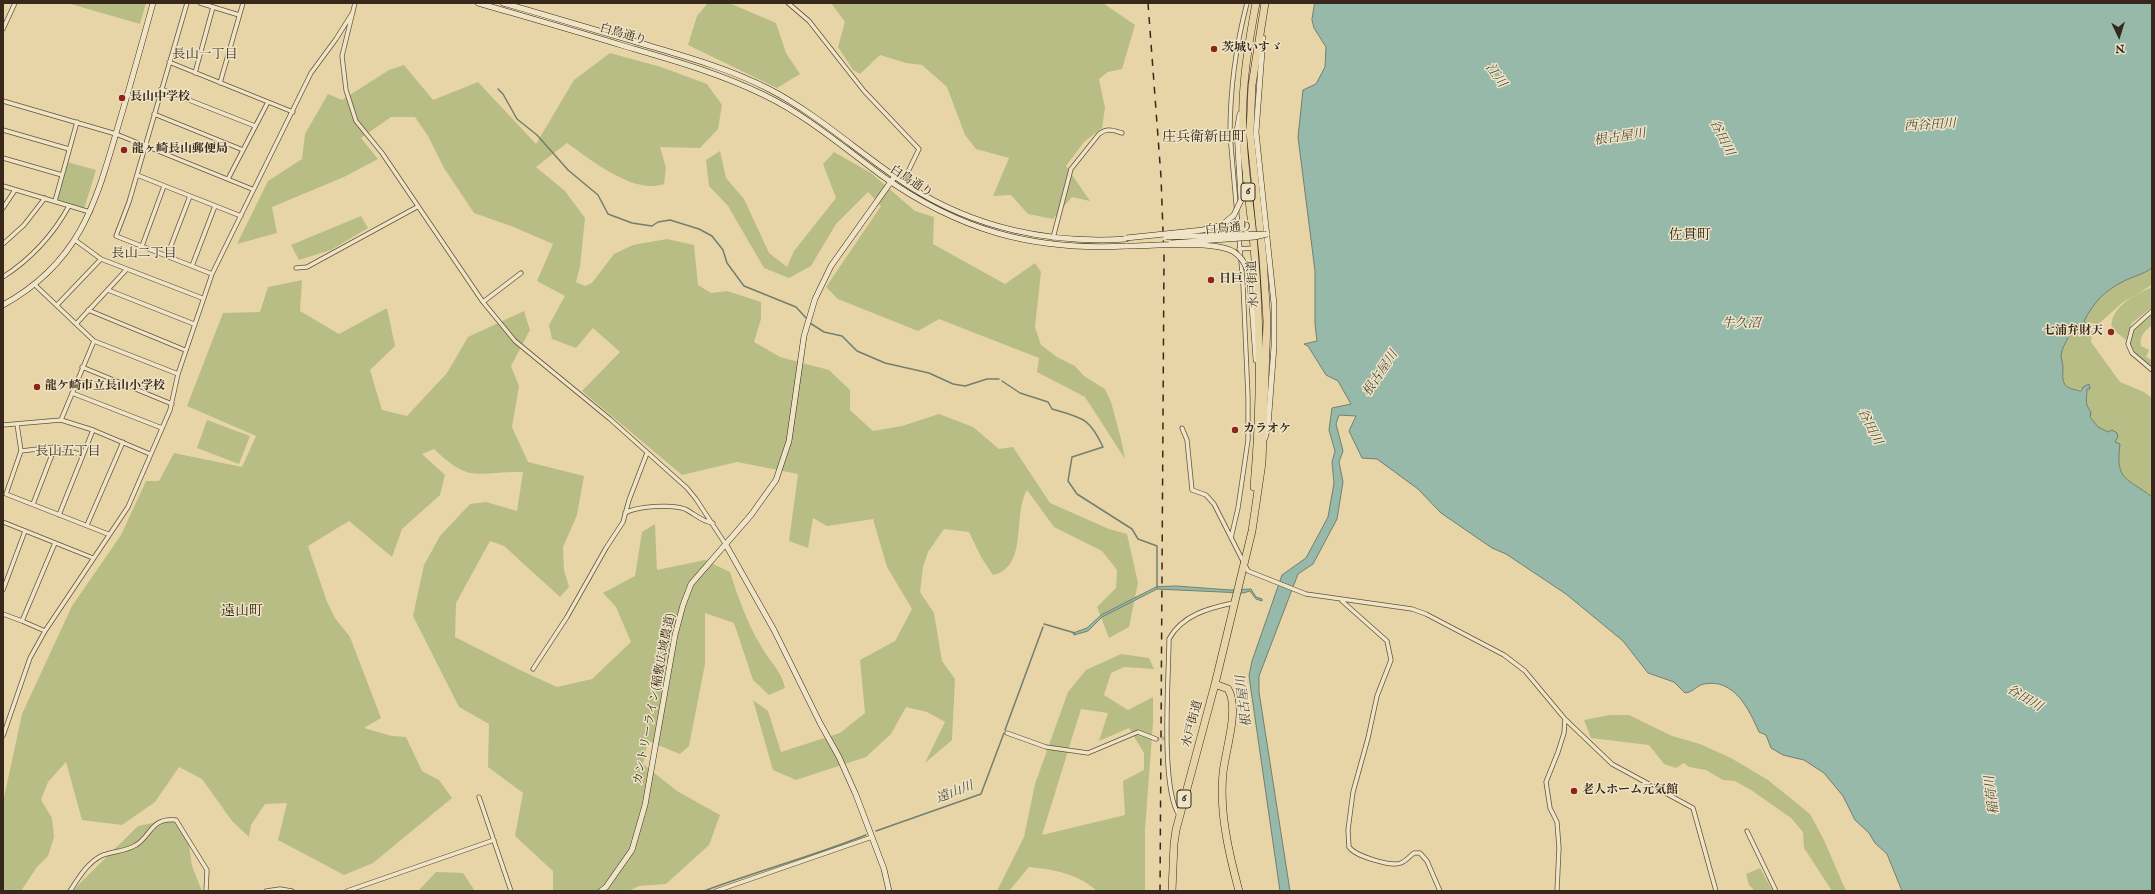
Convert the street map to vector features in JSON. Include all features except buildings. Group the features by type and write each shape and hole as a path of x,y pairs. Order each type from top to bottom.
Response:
{"highway":[{"name":"水戸街道","path":"1172,891 1174,844 1180,816 1215,684 1233,603 1252,532 1261,440 1267,321 1243,131 1244,80 1256,3"},
{"name":"水戸街道","path":"1261,440 1258,247 1250,110 1257,43 1265,3"},
{"path":"1215,684 1228,689 1232,701 1230,733 1222,786 1227,834 1239,891"}],"main road":[{"path":"3,305 34,284 64,256 91,212 99,192 154,3"},
{"name":"白鳥通り","path":"478,3 702,68 764,95 804,117 892,182 942,213 999,234 1062,246 1127,246 1255,237 1267,234"},
{"name":"白鳥通り","path":"503,3 704,61 768,88 808,112 903,182 932,200 980,221 1025,234 1080,240 1111,240 1254,233 1267,234"},
{"path":"1261,440 1268,426 1274,346 1273,297 1259,165 1256,113 1265,3"},
{"path":"1126,239 1203,230 1222,225 1234,215 1241,200 1237,131 1244,80"},
{"name":"カントリーライン(稲敷広域農道)","path":"601,891 606,887 632,850 643,813 675,634 683,606 692,584 751,515 776,480 789,441 804,336 811,310 826,274 895,176"},
{"path":"1127,246 1223,247 1235,252 1244,262 1249,274 1259,381"},
{"path":"726,545 774,630 820,723 839,757 884,869 889,891"}],"street":[{"path":"3,28 15,3"},
{"path":"187,3 137,175 116,236 212,274"},
{"path":"200,3 239,15"},
{"path":"220,83 243,3"},
{"path":"355,3 342,56 349,103 356,121 382,154 483,302 520,346 610,419 687,488 713,523 726,545"},
{"path":"788,3 809,20 864,91 919,149 903,182"},
{"path":"1231,538 1238,508 1248,440 1247,349 1230,134 1230,110 1242,22 1247,3"},
{"path":"195,73 212,7"},
{"path":"3,736 27,666 45,631 108,534 128,507 172,404 178,374 202,298 212,274 241,216 252,189 293,112 311,73 336,40 353,12"},
{"path":"169,62 293,112"},
{"path":"161,89 255,126"},
{"path":"3,101 116,134 252,189"},
{"path":"228,179 268,102"},
{"path":"154,114 243,150"},
{"path":"55,201 77,122"},
{"path":"1053,238 1071,169 1099,134 1104,130 1110,129 1122,133"},
{"path":"3,130 69,149"},
{"path":"3,158 62,175"},
{"path":"137,175 241,216"},
{"path":"3,186 91,212"},
{"path":"142,246 164,186"},
{"path":"3,208 15,190"},
{"path":"167,256 190,196"},
{"path":"3,244 24,225 45,198"},
{"path":"3,277 19,267 47,239 61,221 69,206"},
{"path":"192,266 215,206"},
{"path":"296,268 307,267 417,207"},
{"path":"75,240 101,258 126,270 202,298"},
{"path":"1239,249 1258,247"},
{"path":"57,305 101,258"},
{"path":"76,324 126,270"},
{"path":"483,302 521,273"},
{"path":"34,284 94,341 178,374"},
{"path":"108,290 194,324"},
{"path":"88,310 186,350"},
{"path":"2152,311 2132,329 2128,344 2132,353 2152,370"},
{"path":"61,420 94,341"},
{"path":"82,367 172,404"},
{"path":"72,392 162,428"},
{"path":"3,425 61,420 93,430 150,454"},
{"path":"17,424 21,451 6,494 108,534"},
{"path":"1182,428 1187,440 1192,490 1206,494 1210,498 1248,571 1295,591 1341,600 1370,602 1426,614 1504,655 1525,671 1565,719 1612,764 1693,808 1716,891"},
{"path":"59,515 93,430"},
{"path":"1248,440 1261,440"},
{"path":"87,525 123,442"},
{"path":"21,451 55,447 83,455"},
{"path":"33,504 55,447"},
{"path":"533,669 567,617 606,548 623,522 647,453"},
{"path":"625,513 639,507 682,508 706,522 713,523"},
{"path":"3,522 93,558"},
{"path":"3,590 25,531"},
{"path":"22,622 55,543"},
{"path":"1341,600 1387,641 1391,660 1377,696 1368,738 1352,792 1348,830 1349,847 1359,855 1391,864 1403,862 1414,853 1420,853 1427,861 1440,891"},
{"path":"1180,816 1173,799 1168,776 1169,639 1177,627 1192,616 1233,603"},
{"path":"3,614 45,631"},
{"path":"1553,891 1557,889 1559,848 1557,822 1550,808 1546,782 1564,734 1565,719"},
{"path":"1007,733 1046,747 1088,753 1138,732 1156,739"},
{"path":"478,797 511,891"},
{"path":"70,891 88,866 101,856 137,845 151,828 169,819 176,820 207,870 206,891"},
{"path":"1747,831 1776,891"},
{"path":"716,891 872,837"},
{"path":"347,891 494,840"},
{"path":"266,891 280,889 292,891"}],"green space":[{"path":"67,3 146,3 140,24"},
{"path":"708,3 729,3 776,23 786,53 800,74 777,88 688,45 697,16"},
{"path":"831,3 1103,3 1135,25 1122,69 1108,72 1099,79 1105,108 1102,128 1084,142 1066,166 1090,201 1072,197 1053,219 1028,214 1011,195 993,196 1009,158 976,149 965,135 947,87 922,65 906,63 880,55 860,74 853,70 838,47 845,22"},
{"path":"610,53 661,67 707,84 722,105 718,129 700,148 660,147 666,168 664,184 652,186 640,185 626,180 600,166 567,143 536,167 565,191 585,218 580,267 576,282 585,286 592,283 614,254 633,245 667,239 694,245 698,285 711,293 727,291 761,302 761,319 754,342 780,357 829,370 850,390 850,410 873,431 902,426 939,414 973,427 999,449 1013,447 1050,503 1109,529 1127,534 1138,583 1129,627 1109,638 1097,607 1116,588 1117,570 1102,551 1054,527 1027,490 1020,513 1016,551 1011,562 1004,570 993,575 981,557 969,532 944,529 928,552 923,567 920,592 934,613 942,661 955,679 952,740 925,763 945,722 927,712 906,707 891,734 866,757 796,780 773,770 753,700 768,711 781,752 840,733 865,713 860,660 895,641 912,609 887,567 873,519 827,526 813,518 808,548 789,541 798,474 737,462 682,475 582,391 620,352 593,328 576,348 552,339 549,325 565,296 537,281 553,244 511,226 474,213 444,168 428,136 415,117 391,117 361,138 378,159 344,177 272,207 277,233 237,244 268,181 302,159 305,134 328,94 342,100 389,70 404,65 433,100 478,82 536,144 574,80"},
{"path":"720,151 726,178 744,199 769,253 787,267 794,251 836,198 823,164 834,152 871,173 915,211 934,217 933,244 1005,284 1035,263 1041,272 1035,327 1041,345 1057,357 1075,366 1084,376 1105,389 1111,402 1125,459 1085,397 1037,372 1039,358 939,319 918,331 838,299 826,287 881,206 868,192 836,224 811,266 789,278 764,268 728,206 709,186 706,160"},
{"path":"67,162 96,170 85,206 83,208 56,200"},
{"path":"361,216 368,228 331,250 299,260 291,245"},
{"path":"2152,268 2152,285 2122,303 2093,329 2091,342 2120,382 2144,392 2152,398 2152,497 2125,477 2121,472 2119,466 2120,444 2115,442 2116,440 2108,432 2098,427 2090,417 2091,412 2087,406 2086,399 2090,386 2076,390 2068,388 2064,385 2061,376 2061,354 2071,332 2082,329 2087,314 2097,300 2117,285"},
{"path":"302,280 300,311 339,334 387,308 395,346 370,370 382,410 407,416 447,373 468,337 524,311 530,330 511,366 519,386 512,427 528,462 584,476 577,515 563,547 564,570 569,587 560,597 504,546 490,541 456,603 455,637 557,687 592,679 631,642 616,607 603,593 635,576 642,532 655,524 657,570 705,560 730,572 751,628 781,676 785,688 769,695 753,680 734,623 705,613 705,664 689,746 680,754 648,741 643,764 677,791 720,815 709,845 666,884 639,886 629,891 553,891 553,871 515,836 523,793 488,767 489,724 459,707 413,616 424,565 440,536 470,504 486,502 517,511 523,472 476,474 467,472 457,468 434,449 422,454 445,475 440,495 402,529 392,557 349,521 308,546 327,602 335,618 350,637 381,718 364,728 392,736 406,737 422,771 439,780 452,798 373,863 344,875 278,840 287,803 265,804 251,825 249,837 232,821 202,779 179,767 155,802 122,825 82,820 66,762 48,782 41,800 52,818 54,837 48,856 37,867 21,891 3,891 3,802 22,714 72,606 121,535 146,481 159,481 174,453 242,467 256,436 187,406 223,313 260,312 268,287"},
{"path":"2152,287 2152,307 2132,323 2126,340 2112,329 2114,315 2124,303"},
{"path":"2152,314 2152,325 2143,334 2141,346 2149,350 2146,357 2152,360 2152,367 2133,352 2130,346 2130,340 2134,330"},
{"path":"207,420 250,436 239,464 197,448"},
{"path":"1121,654 1149,658 1154,669 1124,667 1111,673 1104,695 1128,710 1153,697 1153,722 1145,830 1145,891 1097,891 1090,885 1074,876 1047,869 1029,867 1009,891 997,891 1024,837 1035,784 1068,692 1086,670","holes":["1081,709 1108,713 1099,741 1129,728 1144,753 1144,770 1123,781 1125,815 1042,835"]},
{"path":"1610,715 1629,715 1672,736 1700,744 1731,758 1768,780 1810,814 1824,840 1846,891 1832,891 1804,848 1803,832 1791,818 1751,790 1735,781 1723,780 1706,770 1689,767 1684,763 1676,768 1664,764 1649,745 1591,738 1584,720"},
{"path":"171,819 188,837 192,866 202,891 72,891 138,826"},
{"path":"1760,868 1773,891 1755,891 1749,885 1746,874"},
{"path":"436,872 463,873 475,891 418,891"}],"water":[{"name":"牛久沼","path":"1315,3 2152,3 2152,268 2128,279 2105,293 2092,308 2084,321 2087,327 2071,332 2061,355 2063,378 2067,387 2081,391 2083,387 2089,384 2090,389 2087,389 2086,401 2091,412 2090,417 2098,427 2108,432 2112,430 2117,433 2118,437 2115,442 2120,444 2119,466 2121,472 2125,477 2152,497 2152,891 1902,891 1887,854 1875,843 1869,833 1855,820 1843,796 1824,773 1804,760 1783,755 1771,748 1766,735 1759,732 1745,705 1732,690 1715,683 1704,684 1685,693 1674,682 1648,673 1623,641 1566,594 1506,554 1492,548 1441,513 1418,489 1377,459 1362,458 1349,431 1356,416 1339,415 1336,424 1343,451 1339,462 1343,482 1337,519 1313,564 1298,574 1259,676 1259,692 1290,891 1280,891 1249,676 1252,661 1282,575 1306,558 1328,517 1334,483 1332,462 1335,451 1329,430 1332,408 1351,404 1338,381 1326,375 1308,346 1304,344 1317,341 1315,324 1315,271 1298,137 1303,90 1316,84 1325,67 1326,47 1314,28 1312,20"},
{"path":"1176,586 1230,590 1251,589 1256,597 1262,599 1262,601 1256,599 1250,591 1243,593 1157,589 1102,617 1088,631 1074,635 1073,633 1087,628 1101,615 1156,587"}],"waterway":[{"path":"498,89 503,94 517,119 537,135 568,170 598,195 608,214 632,223 652,226 658,222 670,220 699,229 712,236 723,250 727,263 744,286 796,307 808,320"},
{"path":"810,323 824,332 842,336 857,351 885,363 929,373 953,384 965,386 987,379 999,379"},
{"path":"1002,381 1020,393 1048,402 1052,409 1078,417 1089,424 1103,447 1072,457 1068,481 1077,494 1132,529 1138,539 1157,546 1157,588"},
{"name":"遠山川","path":"1044,624 1075,633"},
{"name":"遠山川","path":"1005,730 1043,627"},
{"name":"遠山川","path":"876,831 981,794 1004,733"},
{"name":"遠山川","path":"704,891 866,835"}],"tunnel":[{"path":"1156,739 1168,738"}],"railway":[{"path":"1148,3 1161,177 1164,258 1160,891"}],"place":[{"name":"茨城いすゞ","path":"1214,49"},
{"name":"長山中学校","path":"122,98"},
{"name":"龍ヶ崎長山郵便局","path":"124,150"},
{"name":"日巨","path":"1211,280"},
{"name":"七浦弁財天","path":"2111,332"},
{"name":"龍ケ崎市立長山小学校","path":"37,387"},
{"name":"カラオケ","path":"1235,430"},
{"name":"老人ホーム元気館","path":"1574,791"}],"district":[{"name":"長山一丁目","path":"205,55"},
{"name":"庄兵衛新田町","path":"1204,138"},
{"name":"佐貫町","path":"1690,236"},
{"name":"長山二丁目","path":"144,254"},
{"name":"長山五丁目","path":"68,452"},
{"name":"遠山町","path":"242,612"}],"water label":[{"name":"江川","path":"1495,76"},
{"name":"西谷田川","path":"1930,126"},
{"name":"根古屋川","path":"1620,138"},
{"name":"谷田川","path":"1721,138"},
{"name":"根古屋川","path":"1381,374"},
{"name":"谷田川","path":"1869,427"},
{"name":"谷田川","path":"2024,699"},
{"name":"根古屋川","path":"1245,701"},
{"name":"稲荷川","path":"1993,795"}]}
